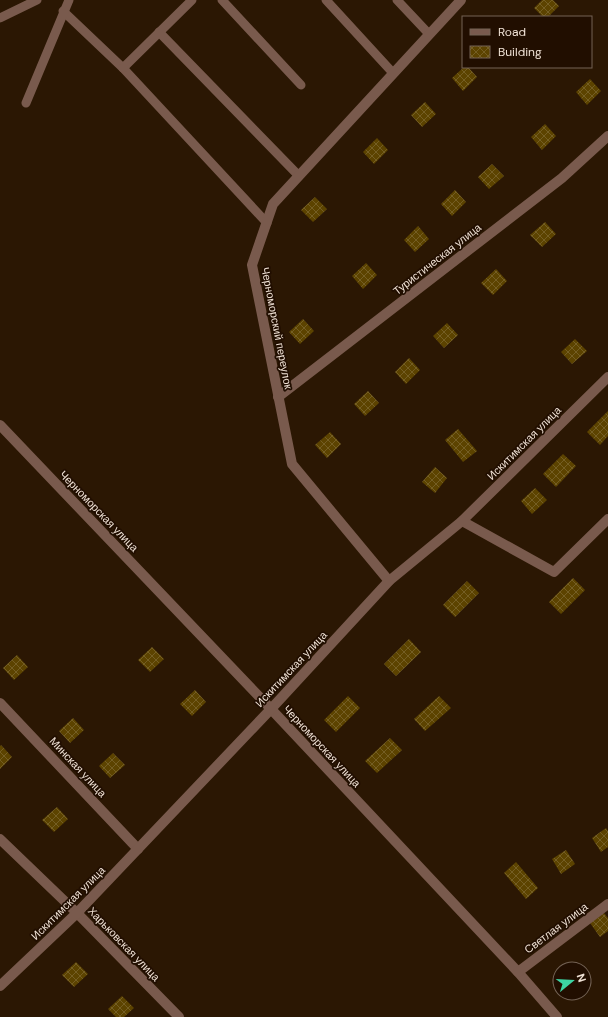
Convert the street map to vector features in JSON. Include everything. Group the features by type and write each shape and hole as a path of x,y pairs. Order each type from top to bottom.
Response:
{"street":[{"name":"Черноморский переулок","path":"389,581 292,464 252,265 273,204 461,0"},
{"name":"Туристическая улица","path":"278,397 562,178 608,136"},
{"name":"Искитимская улица","path":"0,986 77,913 271,709 389,581 462,521 608,377"},
{"name":"Черноморская улица","path":"0,425 271,709 518,972 558,1017"},
{"path":"462,521 554,572 608,519"},
{"name":"Минская улица","path":"0,702 138,849"},
{"name":"Харьковская улица","path":"0,839 77,913 179,1017"},
{"name":"Светлая улица","path":"518,972 608,904"}],"lane":[{"path":"0,18 37,0"},
{"path":"26,103 69,0"},
{"path":"123,68 192,0"},
{"path":"222,0 301,85"},
{"path":"326,0 393,73"},
{"path":"397,0 429,34"},
{"path":"64,11 123,68 266,223"},
{"path":"159,32 299,176"}],"building":[{"path":"542,0 553,0 559,6 549,16 542,16 534,8"},
{"path":"463,68 469,68 477,77 463,91 452,78"},
{"path":"590,79 601,91 587,105 576,92"},
{"path":"425,102 436,114 422,127 411,115"},
{"path":"545,124 556,136 542,150 531,137"},
{"path":"377,138 388,150 374,164 363,152"},
{"path":"492,164 504,176 489,189 478,177"},
{"path":"455,190 466,202 452,216 441,204"},
{"path":"315,197 327,209 313,222 301,210"},
{"path":"545,222 556,234 542,247 530,235"},
{"path":"418,226 429,239 415,252 404,240"},
{"path":"366,263 377,275 363,289 352,276"},
{"path":"496,269 507,281 493,295 481,283"},
{"path":"303,319 314,331 300,344 289,332"},
{"path":"447,323 458,335 444,348 433,336"},
{"path":"575,339 587,351 572,364 561,352"},
{"path":"409,358 420,370 406,384 395,372"},
{"path":"368,391 379,403 365,416 354,404"},
{"path":"608,411 608,436 600,445 587,432"},
{"path":"458,429 477,451 463,462 445,440"},
{"path":"330,432 341,444 327,458 315,445"},
{"path":"563,454 576,466 556,487 543,474"},
{"path":"435,467 447,478 435,493 422,482"},
{"path":"535,488 547,500 532,514 521,501"},
{"path":"573,578 585,590 561,614 549,602"},
{"path":"467,581 479,593 455,617 443,605"},
{"path":"409,639 421,652 396,676 384,664"},
{"path":"152,647 164,659 150,672 138,660"},
{"path":"17,655 28,667 14,680 3,668"},
{"path":"195,690 206,702 192,716 180,704"},
{"path":"348,696 360,708 336,732 324,720"},
{"path":"439,696 451,708 425,731 414,719"},
{"path":"73,718 84,730 70,743 59,731"},
{"path":"390,738 402,750 377,773 365,761"},
{"path":"1,745 12,757 0,769 0,746"},
{"path":"113,753 125,765 110,778 99,766"},
{"path":"57,807 68,819 54,832 42,820"},
{"path":"606,828 608,831 608,847 601,852 592,838"},
{"path":"566,850 575,864 561,874 552,859"},
{"path":"516,862 538,888 526,899 504,873"},
{"path":"604,913 608,918 608,931 600,937 590,923"},
{"path":"76,962 88,974 74,987 62,975"},
{"path":"122,996 134,1008 124,1017 116,1017 108,1009"}]}
